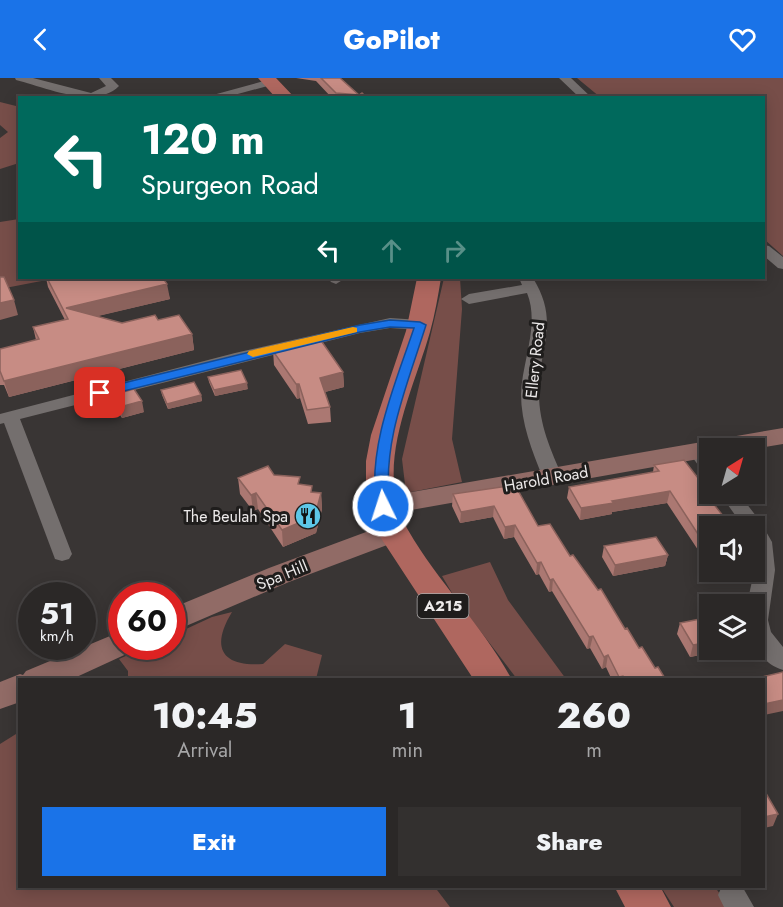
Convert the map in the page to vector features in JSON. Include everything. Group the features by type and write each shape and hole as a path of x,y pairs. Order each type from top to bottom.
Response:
{"main road":[{"path":"268,80 285,96"},
{"name":"A215","path":"429,279 420,325 389,422 381,466 380,487 388,519 493,678"},
{"path":"635,888 649,907"}],"street":[{"path":"20,78 91,96 103,93 113,86 104,78"},
{"path":"564,78 585,96"},
{"path":"214,96 268,80"},
{"path":"765,250 783,266"},
{"path":"469,300 529,283"},
{"name":"Ellery Road","path":"529,283 537,299 540,312 531,376 531,416 534,433 553,478"},
{"path":"62,554 5,418 360,328 390,323 420,325"},
{"name":"Harold Road","path":"765,440 783,436"},
{"name":"Harold Road","path":"388,519 553,478 699,455"},
{"path":"737,504 746,516"},
{"name":"Spa Hill","path":"186,615 279,575 388,519"},
{"path":"764,582 757,606 759,631 783,661"},
{"path":"42,678 108,649"},
{"path":"0,696 18,688"}],"shaded area":[{"path":"577,78 783,78 783,256 765,240 765,96 599,96"},
{"path":"0,102 18,106 18,163 0,169 0,138 8,132 0,125"},
{"path":"18,219 18,279 52,279 0,289 0,222"},
{"path":"444,279 460,279 462,309 452,439 462,482 406,493 402,459"},
{"path":"490,562 508,600 565,678 516,678 455,598 442,576"},
{"path":"232,612 225,625 221,645 229,658 249,664 263,664 285,644 322,655 316,678 128,678 128,671 120,660 186,660 186,629 212,617"},
{"path":"16,734 18,736 18,888 436,888 450,907 0,907 0,744"},
{"path":"662,888 716,888 729,907 674,907"}],"building":[{"path":"321,78 340,78 359,95 336,93"},
{"path":"0,277 4,277 14,300 0,303"},
{"path":"48,279 164,279 167,284 66,308 122,323 155,315 158,320 179,315 192,334 4,381 0,371 0,349 39,339 33,327 68,319"},
{"path":"320,339 343,372 320,378 330,407 307,410 299,384 296,384 273,351"},
{"path":"241,370 247,383 214,390 208,377"},
{"path":"194,382 201,395 167,404 161,390"},
{"path":"134,389 142,401 120,407 112,395"},
{"path":"684,460 699,479 699,504 714,504 723,516 699,516 699,536 670,491 581,508 569,487 659,471 654,465"},
{"path":"268,466 274,475 300,477 298,484 312,486 311,492 321,493 315,516 282,530 256,493 251,495 238,478"},
{"path":"515,485 538,526 550,524 570,556 573,555 598,590 601,589 625,629 627,628 639,648 642,647 655,668 658,667 665,678 619,677 608,655 604,657 593,636 589,637 553,579 550,580 541,562 537,563 515,525 505,527 494,506 461,512 453,494"},
{"path":"656,537 668,555 615,565 604,546"},
{"path":"699,619 699,644 693,645 680,623"},
{"path":"783,672 783,700 765,704 765,678 758,678"},
{"path":"765,792 778,814 765,817"}],"slow traffic":[{"path":"253,354 353,330"}],"place":[{"name":"The Beulah Spa","path":"308,516"}],"route":[{"path":"100,393 360,328 390,323 420,325 389,422 381,466 380,487 383,506"}]}
